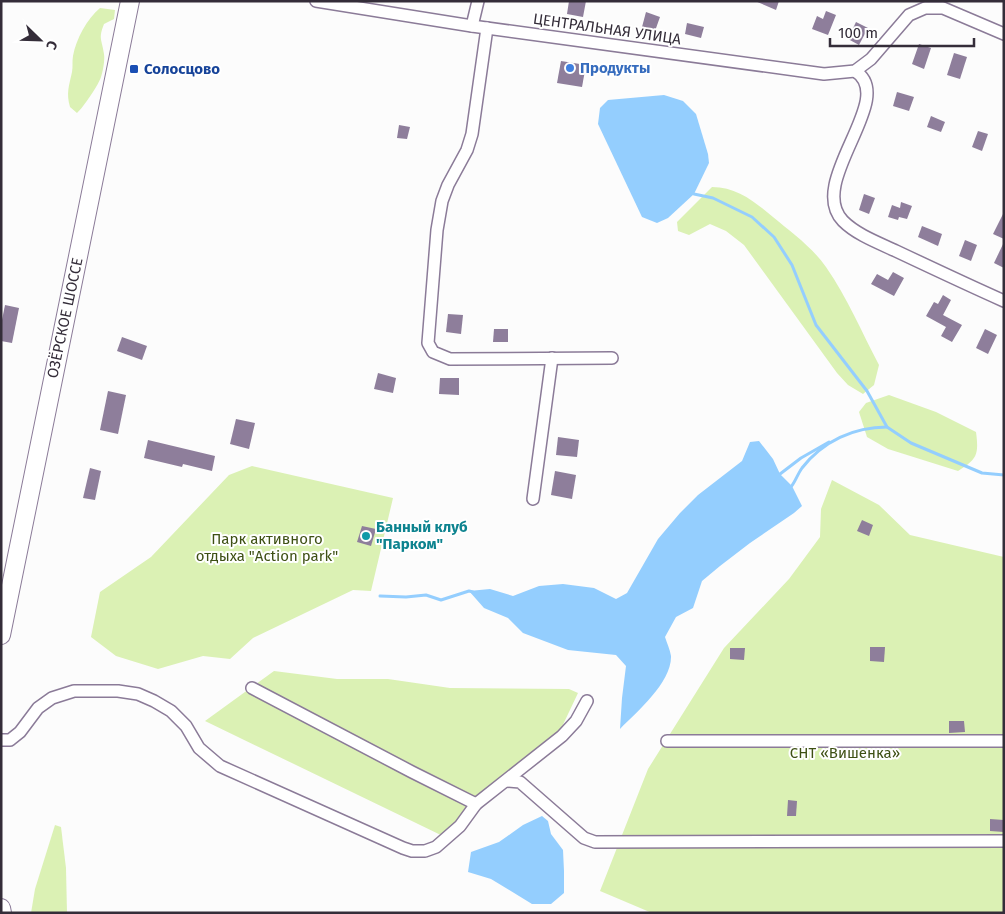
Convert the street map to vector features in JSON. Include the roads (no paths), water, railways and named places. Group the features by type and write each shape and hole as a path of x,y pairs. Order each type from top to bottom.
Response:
{"main road":[{"name":"ОЗЁРСКОЕ ШОССЕ","path":"1,635 130,1"},
{"path":"1,908 2,913"}],"street":[{"name":"ЦЕНТРАЛЬНАЯ УЛИЦА","path":"316,1 472,26 824,74 855,70"},
{"path":"472,26 478,1"},
{"path":"1004,34 943,8 925,8 909,15 872,59 855,70 862,74 867,85 867,100 836,181 834,198 836,211 844,221 865,236 1004,301"},
{"path":"487,28 472,134 467,150 448,185 442,201 437,230 428,343 433,352 450,359 612,358"},
{"path":"533,499 552,358"},
{"path":"252,688 403,768 476,804"},
{"path":"1,740 10,740 20,732 38,708 52,698 74,691 138,694 171,711 186,726 198,748 220,766 403,848 412,851 425,851 436,847 460,826 476,804 562,736 576,721 587,701"},
{"path":"667,741 1004,741"},
{"path":"507,781 520,782 584,838 595,842 1004,841"}],"water":[{"path":"664,95 683,101 696,114 709,163 694,194 668,218 657,223 642,217 598,124 600,108 608,100"},
{"path":"759,441 773,459 780,474 792,486 802,506 750,543 702,581 693,608 676,617 665,637 671,656 666,676 652,696 620,729 626,666 616,655 568,650 523,633 508,618 484,608 469,591 490,589 513,596 539,586 563,584 594,588 616,599 627,593 658,539 680,513 698,495 742,461 750,442"},
{"path":"542,816 548,821 551,834 563,850 564,893 551,904 532,904 491,879 468,872 471,852 499,842 523,825"}],"waterway":[{"path":"694,194 713,198 752,217 774,237 792,265 816,325 867,391 887,427 911,443 982,473 1004,475"},
{"path":"790,488 810,458 829,443 851,433 887,427"},
{"path":"780,474 801,458 829,442"},
{"path":"380,596 406,597 426,595 441,600 469,591 473,592"}],"place":[{"name":"Продукты","path":"570,68"},
{"name":"Солосцово","path":"134,69"},
{"name":"Банный клуб \"Парком\"","path":"366,536"}],"park label":[{"name":"Парк активного отдыха \"Action park\"","path":"267,548"},
{"name":"СНТ «Вишенка»","path":"845,753"}]}
